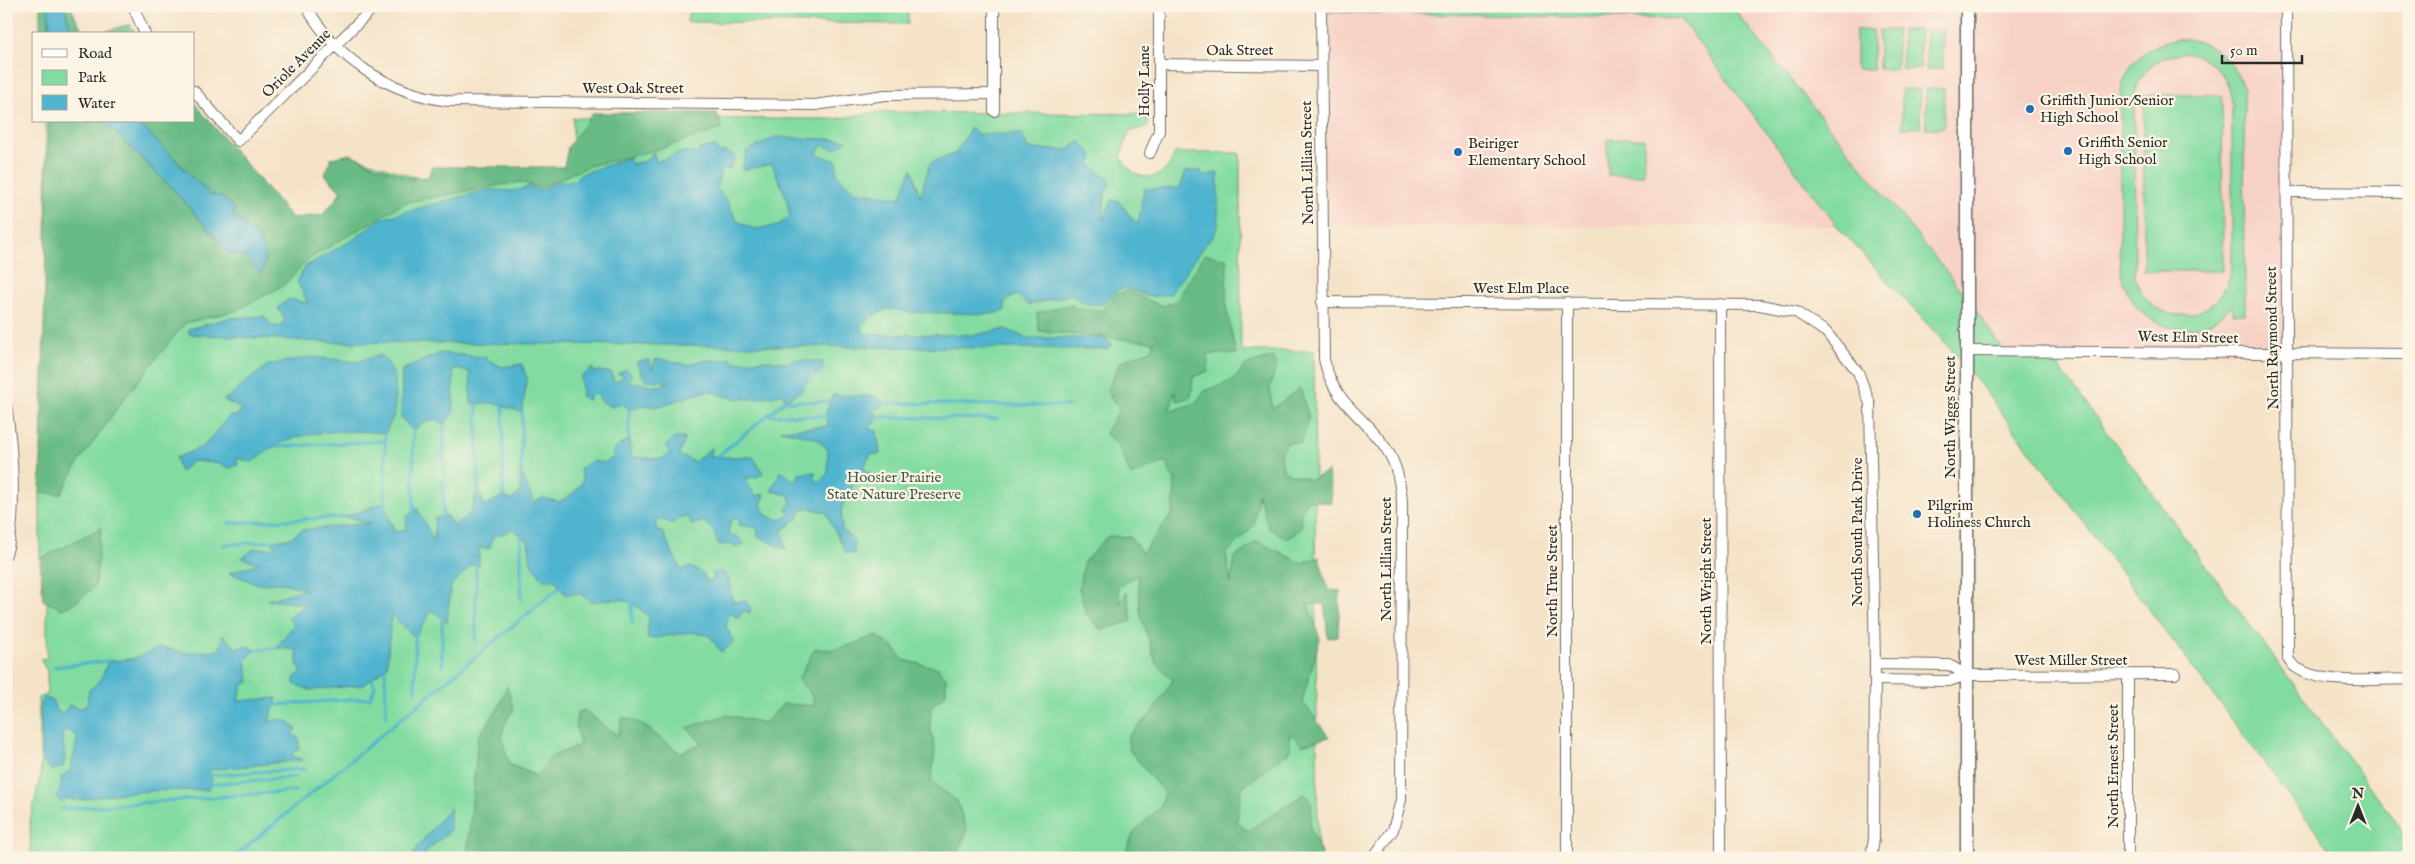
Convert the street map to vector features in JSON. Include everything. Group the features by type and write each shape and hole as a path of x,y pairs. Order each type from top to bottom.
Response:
{"street":[{"path":"133,6 144,32"},
{"name":"West Oak Street","path":"306,6 335,46 360,67 387,82 425,97 460,102 815,105 885,95 994,94"},
{"name":"Oriole Avenue","path":"195,92 238,141 375,6"},
{"path":"994,6 994,110"},
{"name":"Holly Lane","path":"1150,153 1160,132 1159,6"},
{"name":"North Lillian Street","path":"1321,6 1322,343 1328,375 1342,401 1387,451 1396,468 1401,495 1401,800 1393,830 1374,858"},
{"name":"North Wiggs Street","path":"1967,6 1967,858"},
{"name":"North Raymond Street","path":"2286,6 2288,659 2295,668 2324,678 2409,679"},
{"name":"Oak Street","path":"1159,64 1321,66"},
{"path":"2286,192 2409,193"},
{"name":"West Elm Place","path":"1322,302 1720,304"},
{"name":"North True Street","path":"1567,303 1568,858"},
{"name":"North South Park Drive","path":"1720,304 1775,306 1804,316 1820,326 1834,340 1858,372 1865,386 1870,404 1872,421 1872,604 1875,664 1874,839 1871,858"},
{"name":"North Wright Street","path":"1720,304 1721,858"},
{"name":"West Elm Street","path":"1967,351 2409,354"},
{"path":"6,404 11,439 12,526 6,554"},
{"name":"West Miller Street","path":"1875,664 1949,664 1967,675"},
{"name":"West Miller Street","path":"1875,680 1949,681 1967,675 2175,674"},
{"name":"North Ernest Street","path":"2128,675 2128,858"}],"shaded area":[{"name":"Griffith Senior High School","path":"1731,6 2287,6 2287,353 2006,355 1967,297"},
{"path":"1321,12 1681,19 1837,226 1323,226"}],"green space":[{"path":"40,6 48,6 50,32 40,32"},
{"path":"63,6 70,6 83,32 71,32"},
{"path":"690,6 908,6 908,24 687,22"},
{"path":"1321,6 1731,6 1967,297 2006,355 2047,351 2409,840 2409,858 2336,858 1967,367 1837,226 1681,19 1321,12"},
{"path":"130,24 135,32 104,32"},
{"path":"1856,30 1873,30 1873,69 1856,69"},
{"path":"1879,30 1897,30 1897,69 1879,69"},
{"path":"1902,30 1920,30 1920,69 1902,69"},
{"path":"1926,30 1943,30 1943,69 1926,69"},
{"path":"2187,39 2197,41 2215,50 2230,62 2244,90 2245,314 2233,314 2232,305 2216,319 2198,327 2180,328 2163,325 2147,316 2134,303 2125,287 2120,266 2120,103 2122,83 2132,64 2146,51 2166,41","holes":["2182,53 2210,63 2223,76 2232,105 2232,264 2227,284 2217,299 2204,309 2188,314 2172,314 2157,308 2144,296 2135,278 2134,100 2139,81 2156,62"]},
{"path":"1902,89 1920,89 1920,128 1902,128"},
{"path":"1926,89 1944,89 1944,128 1926,128"},
{"path":"2144,95 2222,95 2223,271 2144,271"},
{"path":"195,104 292,218 322,215 342,193 325,175 331,158 351,154 372,165 409,178 428,177 432,167 564,167 568,147 593,113 717,113 722,129 655,150 589,166 540,187 519,182 406,202 310,258 284,285 235,311 185,323 126,396 79,462 61,494 40,493 49,122 105,122 175,191 229,253 244,256 262,241 234,216 233,207 222,197 210,194 138,122 195,122"},
{"name":"Hoosier Prairie State Nature Preserve","path":"878,112 1147,114 1148,126 1129,132 1121,156 1129,168 1146,177 1152,177 1165,170 1175,153 1240,153 1241,351 1314,351 1318,858 31,858 30,821 41,774 38,698 47,695 47,671 40,659 47,658 47,556 40,559 40,493 47,493 46,122 195,122 314,247 356,157 411,176 458,185 526,183 573,168 573,118 835,119"},
{"path":"1607,139 1644,139 1644,175 1608,175"},
{"path":"1205,254 1227,260 1226,307 1236,354 1208,354 1208,371 1193,377 1191,397 1177,401 1175,392 1169,412 1195,403 1205,391 1234,380 1246,365 1274,357 1276,367 1270,387 1272,409 1300,388 1309,418 1301,443 1288,442 1280,454 1284,472 1311,480 1328,471 1332,503 1308,500 1300,514 1302,528 1287,539 1269,528 1258,494 1254,525 1226,554 1231,584 1234,558 1257,541 1301,563 1319,557 1328,590 1340,591 1338,636 1328,638 1324,604 1308,604 1320,639 1302,701 1329,737 1302,745 1290,733 1290,751 1241,788 1237,822 1248,831 1304,794 1312,802 1310,827 1323,858 1123,858 1134,832 1161,806 1164,793 1130,751 1127,737 1151,714 1173,680 1156,663 1140,612 1138,574 1118,587 1120,604 1127,592 1132,621 1101,630 1086,613 1079,588 1084,562 1108,536 1130,537 1142,553 1173,513 1175,481 1165,461 1131,476 1119,446 1105,433 1119,410 1107,391 1120,362 1153,349 1154,342 1039,331 1037,313 1071,304 1077,309 1104,310 1116,294 1127,291 1162,306 1176,302"},
{"path":"101,528 95,586 75,603 62,609 43,600 40,559"},
{"path":"876,635 894,648 903,660 938,668 946,678 946,694 931,706 930,724 935,752 931,782 957,801 967,831 957,852 947,858 467,858 478,737 499,707 507,686 514,710 503,730 503,743 507,757 510,765 537,776 551,757 580,745 576,725 577,713 584,710 618,736 623,717 642,724 680,753 702,743 687,728 727,715 765,723 783,704 815,706 811,694 798,680 815,648 838,648"}],"water":[{"path":"48,6 63,6 71,32 50,32"},
{"path":"105,122 138,122 210,194 222,197 234,207 234,216 254,234 263,248 265,256 261,274 244,256 229,253 175,191"},
{"path":"971,127 977,134 1022,134 1028,149 1068,150 1080,141 1093,156 1090,164 1111,182 1105,192 1103,221 1112,200 1118,201 1138,225 1144,189 1180,188 1186,171 1201,171 1203,176 1218,173 1218,226 1213,237 1205,244 1170,294 1150,296 1126,288 1117,291 1104,304 1086,304 1072,294 1029,305 1017,295 1005,301 1005,311 991,314 906,312 892,309 881,311 860,325 864,334 974,335 1006,329 1026,338 1105,338 1112,344 1107,349 326,342 189,334 189,329 230,318 264,316 271,325 279,327 285,320 278,308 289,299 308,303 297,281 306,266 353,240 380,219 486,190 512,191 529,186 540,190 556,182 573,181 582,174 630,157 631,164 646,161 653,152 656,162 686,151 697,155 700,149 715,146 719,154 723,151 735,156 731,168 722,169 716,188 726,199 737,221 754,229 778,226 790,216 786,197 772,164 742,170 747,151 776,137 847,140 836,149 822,145 816,154 837,161 837,174 854,191 900,198 912,168 920,197 930,163 956,153"},
{"path":"440,353 484,357 502,367 522,364 527,379 522,412 493,403 471,404 470,372 453,368 454,413 444,424 438,419 422,423 413,431 401,417 402,370"},
{"path":"380,355 387,362 395,378 395,413 385,433 342,431 300,436 274,446 252,462 236,458 238,465 229,468 216,463 193,461 180,472 176,458 204,446 230,415 235,417 242,409 224,400 268,365 311,357 357,362"},
{"path":"729,358 734,362 767,360 789,363 792,359 823,362 822,366 808,376 803,389 785,401 783,393 746,399 726,397 710,390 656,407 642,405 629,410 622,403 612,407 602,402 597,394 589,395 589,400 582,397 581,377 593,368 593,373 599,371 612,373 614,383 625,376 618,374 626,369 631,373 630,382 660,386 669,381 645,380 636,362 649,360 652,369 655,360 662,359 689,365 698,361"},
{"path":"833,395 874,396 885,403 872,411 877,414 876,421 868,428 877,431 880,454 871,454 863,468 870,473 868,480 856,480 841,509 842,529 854,541 854,553 846,553 826,512 808,508 799,512 799,518 782,530 786,550 758,536 758,528 739,525 739,518 731,520 728,535 737,536 744,544 738,548 732,544 719,545 713,530 703,521 692,525 688,517 680,517 672,524 664,520 656,520 656,530 663,533 681,570 691,567 703,573 707,581 715,580 712,573 721,571 728,577 733,602 746,601 750,606 750,613 744,610 738,618 729,613 726,627 734,642 721,652 710,636 691,632 647,639 649,618 635,605 624,600 592,602 580,594 565,594 555,580 544,580 531,563 528,541 512,528 505,533 493,536 490,548 479,548 479,565 472,565 451,585 447,622 432,610 415,637 391,614 387,667 363,685 310,690 294,684 294,678 302,672 297,663 297,650 276,648 294,625 288,617 307,604 267,600 306,589 282,583 258,584 229,573 259,563 242,558 254,549 275,548 273,541 290,538 302,530 370,523 345,517 383,503 395,532 407,529 406,518 417,508 434,541 435,518 447,516 453,526 471,513 478,487 484,506 503,496 511,500 520,493 521,473 534,503 542,498 560,502 575,492 583,481 580,469 592,461 604,463 613,458 613,450 629,439 631,457 663,459 670,452 666,446 674,438 685,438 679,455 695,462 712,447 709,457 753,457 763,473 757,477 745,478 755,496 765,494 761,505 766,515 780,520 790,514 785,509 791,504 789,495 771,491 781,471 795,482 799,474 816,472 813,478 819,482 828,473 828,450 816,438 781,430 828,426 826,412"},
{"path":"223,635 235,648 245,646 256,650 246,660 249,682 243,684 238,701 277,698 269,721 285,719 297,729 291,734 299,738 299,749 291,755 302,760 209,770 212,780 208,790 128,793 80,800 67,798 61,802 56,796 61,789 61,778 71,769 78,736 66,730 62,734 65,759 63,767 51,770 43,762 40,704 44,698 52,700 57,712 64,712 69,705 81,708 87,705 89,690 101,680 108,661 133,659 161,647 185,653 220,650"},
{"path":"450,808 450,831 427,850 423,858 412,858 418,846"}],"waterway":[{"path":"805,384 824,368"},
{"path":"718,456 785,401 830,402"},
{"path":"885,403 1069,406"},
{"path":"477,404 478,487"},
{"path":"503,407 503,496"},
{"path":"629,410 629,439"},
{"path":"521,473 522,412"},
{"path":"768,415 827,416"},
{"path":"877,417 997,419"},
{"path":"443,517 444,424"},
{"path":"413,431 414,511"},
{"path":"385,433 385,508"},
{"path":"274,447 385,441"},
{"path":"229,523 345,517"},
{"path":"521,536 521,600"},
{"path":"224,545 273,541"},
{"path":"476,565 476,641"},
{"path":"233,858 560,587"},
{"path":"632,602 632,623"},
{"path":"442,618 442,666"},
{"path":"415,637 415,692"},
{"path":"256,650 276,648"},
{"path":"54,667 108,661"},
{"path":"385,669 386,716"},
{"path":"275,705 370,698 375,687 372,678"},
{"path":"210,775 305,769"},
{"path":"210,784 298,777"},
{"path":"62,809 295,791"}],"place":[{"name":"Griffith Junior/Senior High School","path":"2030,109"},
{"name":"Griffith Senior High School","path":"2068,151"},
{"name":"Beiriger Elementary School","path":"1458,152"},
{"name":"Pilgrim Holiness Church","path":"1917,514"}]}
